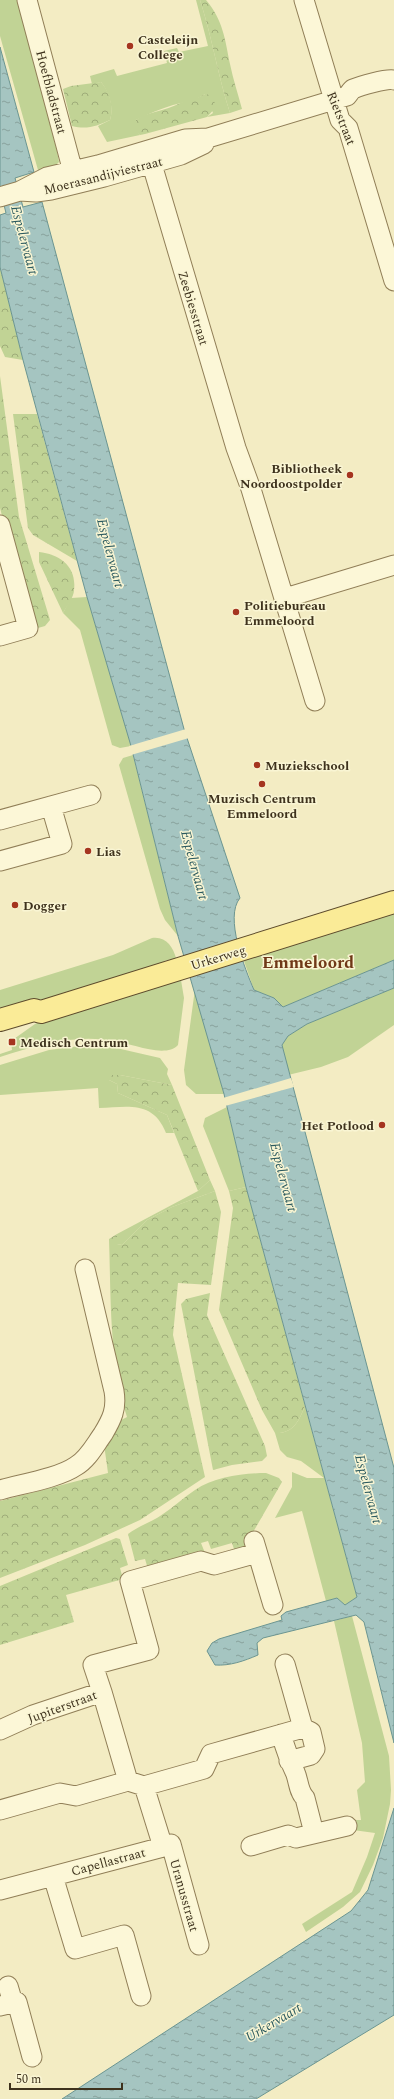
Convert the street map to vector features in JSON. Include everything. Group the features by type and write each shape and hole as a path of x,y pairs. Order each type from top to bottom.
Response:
{"main road":[{"name":"Urkerweg","path":"0,1020 34,1010 41,1012 394,902"},
{"name":"Urkerweg","path":"0,1033 37,1018 41,1012"}],"street":[{"name":"Hoefbladstraat","path":"27,0 74,178"},
{"name":"Rietstraat","path":"304,0 337,96 340,120 348,128 394,281"},
{"name":"Moerasandijviestraat","path":"1,197 20,192 36,192 74,178 150,157 185,140 208,138 352,90 379,82 394,80"},
{"name":"Moerasandijviestraat","path":"337,96 355,99 382,91 394,84"},
{"name":"Zeebiesstraat","path":"150,157 315,701"},
{"path":"0,525 28,628 0,636"},
{"path":"285,598 394,566"},
{"path":"0,820 91,795"},
{"path":"0,861 62,844 51,806"},
{"path":"0,1490 76,1467 91,1451 113,1416 116,1401 85,1269"},
{"name":"Jupiterstraat","path":"0,1730 33,1715 102,1692 93,1665 149,1650 130,1581 201,1561 214,1565 256,1546 272,1605"},
{"path":"285,1664 303,1728"},
{"name":"Uranusstraat","path":"102,1692 136,1784 163,1847 171,1844 199,1945"},
{"path":"0,1810 60,1793 76,1796 204,1769 211,1754 303,1728 311,1732 315,1749 311,1755 289,1761"},
{"path":"281,1734 289,1761 295,1772 301,1795 305,1798 314,1833"},
{"path":"251,1846 288,1835 296,1838 314,1833 319,1834 347,1826"},
{"name":"Capellastraat","path":"0,1890 163,1847"},
{"name":"Capellastraat","path":"53,1876 74,1949 124,1935 141,1996"},
{"path":"7,1998 17,2002 32,2056"}],"green space":[{"path":"0,0 17,0 57,151 59,162 54,167 38,170 0,36"},
{"path":"196,0 200,0 230,113 207,117 213,113 205,94 194,100 163,108 136,120 136,131 140,135 107,142 98,126 110,120 110,100 101,82 92,84 90,76 114,69 117,76 167,63 164,51 177,48 179,52 208,46"},
{"path":"200,0 206,0 212,7 220,22 225,38 242,109 230,113 208,28"},
{"path":"101,82 109,95 112,110 110,120 92,127 82,128 72,126 63,89 71,86"},
{"path":"205,94 210,95 217,106 207,117 145,134 140,135 136,132 136,120 139,118"},
{"path":"0,267 23,360 5,357 0,346"},
{"path":"0,376 19,517 50,620 45,626 31,630 0,508"},
{"path":"13,414 37,414 77,561 33,535 28,528"},
{"path":"39,552 47,553 66,563 73,575 74,593 63,613 39,562"},
{"path":"87,597 131,746 120,748 112,745 80,630 63,613 71,598"},
{"path":"133,755 178,936 165,920 160,909 119,765 123,758"},
{"path":"394,912 394,960 283,1007 274,998 254,990 243,958"},
{"path":"152,938 161,939 168,943 171,946 176,958 164,961 165,965 0,1015 0,990 113,955"},
{"path":"170,980 172,983 181,980 184,998 178,1045 172,1049 165,1051 148,1049 121,1042 85,1039 56,1042 28,1048 0,1057 0,1054 12,1050 11,1041 35,1024 55,1016"},
{"path":"394,988 394,1025 348,1057 321,1067 288,1075 282,1045 288,1036 307,1024"},
{"path":"195,989 224,1094 196,1094 186,1085 184,1070"},
{"path":"88,1045 112,1047 160,1058 168,1069 167,1074 172,1085 120,1075 109,1080 117,1084 118,1093 167,1115 174,1133 166,1133 161,1122 147,1110 130,1107 99,1108 98,1088 0,1095 0,1065 49,1050"},
{"path":"120,1075 172,1085 210,1180 198,1191 167,1115 118,1093 117,1084 109,1080 107,1076"},
{"path":"227,1107 246,1187 229,1191 203,1126 205,1118"},
{"path":"210,1180 215,1191 172,1207 147,1220 122,1245 117,1244 117,1234 198,1191"},
{"path":"246,1187 305,1406 294,1426 291,1429 281,1433 275,1433 262,1410 219,1310 233,1208 229,1191"},
{"path":"215,1191 221,1212 211,1285 178,1283 173,1335 205,1477 140,1520 85,1545 0,1578 0,1501 108,1473 102,1430 127,1417 121,1395 114,1351 109,1239 117,1234 117,1244 122,1245 147,1220 172,1207"},
{"path":"210,1293 207,1315 265,1446 267,1456 262,1461 232,1465 213,1470 181,1304 186,1299"},
{"path":"305,1406 357,1597 345,1605 337,1598 326,1601 302,1511 275,1518 292,1487 292,1472 307,1478 324,1478 301,1461 287,1457 280,1450 275,1433 281,1433 291,1429 298,1421"},
{"path":"266,1473 279,1478 282,1482 248,1541 247,1548 235,1552 232,1543 211,1549 208,1541 201,1543 205,1553 148,1569 145,1559 135,1561 128,1534 132,1531 159,1517 195,1490 211,1482 239,1475"},
{"path":"116,1538 120,1539 128,1565 120,1568 123,1579 66,1595 74,1622 0,1645 0,1586"},
{"path":"352,1616 389,1756 391,1790 390,1804 383,1838 373,1865 360,1892 343,1907 306,1932 302,1924 352,1892 367,1857 375,1833 353,1830 352,1820 361,1820 357,1790 365,1782 362,1743 334,1621"}],"water":[{"name":"Espelervaart","path":"0,47 34,172 15,178 23,207 42,202 184,729 240,898 234,917 235,930 241,957 254,990 274,998 283,1007 394,960 394,988 307,1024 288,1036 282,1045 394,1468 394,1743 364,1622 356,1615 263,1638 257,1643 258,1655 237,1663 215,1665 207,1651 212,1643 219,1639 282,1620 281,1616 286,1612 337,1598 345,1605 357,1597 246,1187 224,1094 178,936 131,746 87,597 23,360 0,267 0,215 6,213 0,189"},
{"name":"Urkervaart","path":"394,1808 394,2015 256,2099 62,2099 351,1911 368,1890"}],"pier":[{"path":"186,729 189,738 131,755 129,746"},
{"path":"291,1078 294,1087 225,1106 223,1098"}],"place":[{"name":"Casteleijn College","path":"130,46"},
{"name":"Bibliotheek Noordoostpolder","path":"350,475"},
{"name":"Politiebureau Emmeloord","path":"236,612"},
{"name":"Muziekschool","path":"257,765"},
{"name":"Muzisch Centrum Emmeloord","path":"262,784"},
{"name":"Lias","path":"88,851"},
{"name":"Dogger","path":"15,905"},
{"name":"Medisch Centrum","path":"12,1042"},
{"name":"Het Potlood","path":"382,1125"}],"district":[{"name":"Emmeloord","path":"308,962"}]}
